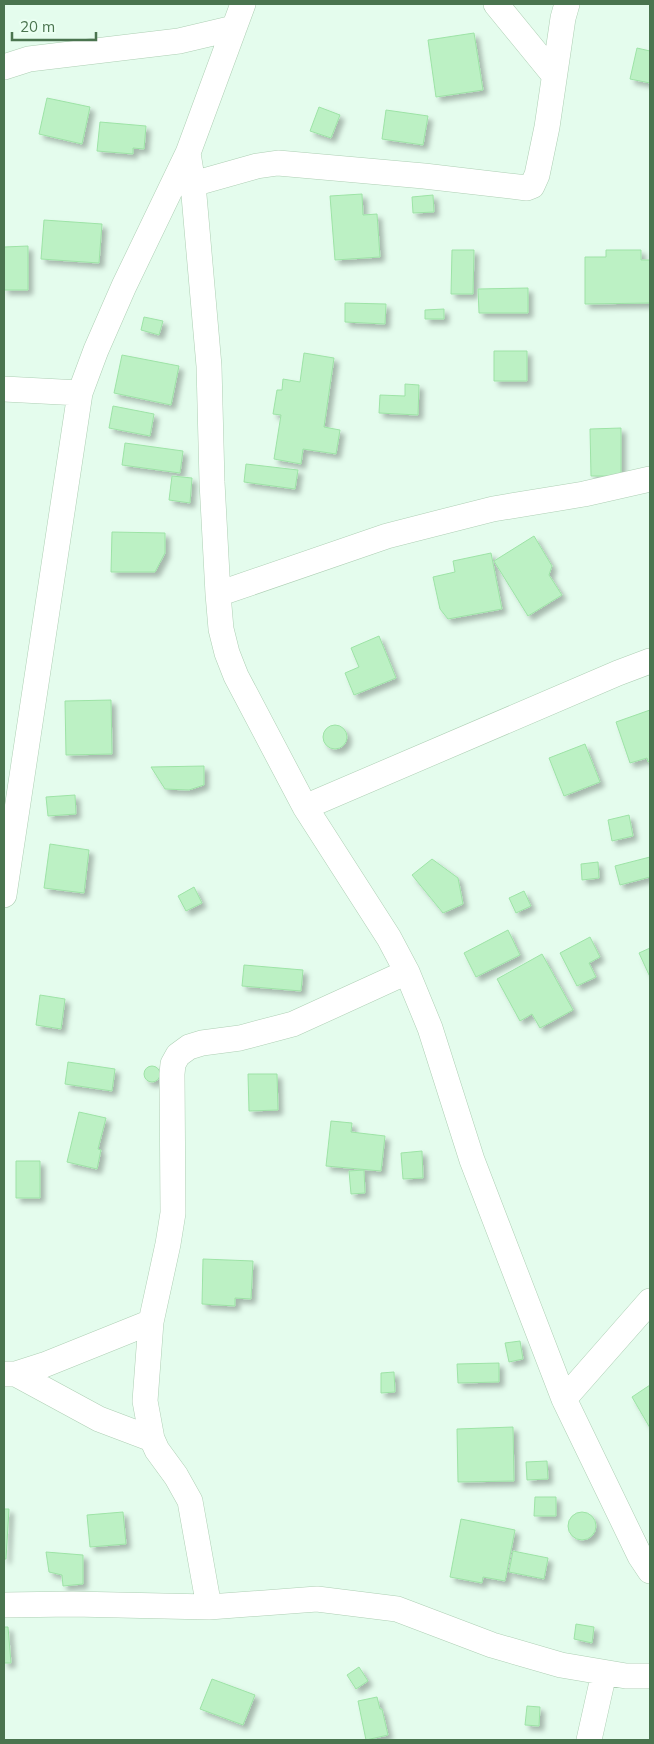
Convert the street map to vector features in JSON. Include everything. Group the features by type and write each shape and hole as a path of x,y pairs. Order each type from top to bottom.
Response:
{"street":[{"path":"5,881 80,393 96,350 124,286 188,153 243,4"},
{"path":"496,4 554,75"},
{"path":"194,184 257,166 278,164 424,176 527,188 532,186 537,175 548,127 563,18 568,4"},
{"path":"4,67 29,59 178,40 234,28"},
{"path":"188,153 194,184 209,366 212,482 218,594 221,629 227,653 254,711 304,807 389,938 407,972 430,1028 472,1160 564,1400 640,1556 650,1571"},
{"path":"4,389 80,393"},
{"path":"218,594 357,546 493,508 584,494 650,480"},
{"path":"304,807 618,673 650,662"},
{"path":"210,1606 190,1501 152,1439 145,1401 151,1322 173,1214 173,1064 178,1055 189,1047 202,1043 240,1038 293,1024 407,972"},
{"path":"564,1400 650,1301"},
{"path":"10,1374 44,1365 151,1322"},
{"path":"10,1374 99,1419 152,1439"},
{"path":"4,1605 210,1606 317,1599 397,1609 492,1645 560,1665 626,1676 650,1676"},
{"path":"588,1740 604,1672"}],"building":[{"path":"474,33 483,90 436,97 428,40"},
{"path":"637,48 650,51 650,83 630,79"},
{"path":"47,98 90,107 82,144 39,134"},
{"path":"319,107 340,115 331,138 310,131"},
{"path":"386,110 428,116 423,145 382,139"},
{"path":"100,122 146,126 144,149 133,148 133,154 97,151"},
{"path":"362,194 363,215 377,214 380,257 335,260 330,196"},
{"path":"433,195 434,212 413,213 412,197"},
{"path":"44,220 102,224 99,263 41,259"},
{"path":"28,246 28,290 4,290 4,247"},
{"path":"452,250 474,250 473,294 451,294"},
{"path":"606,250 641,250 641,260 650,260 650,303 585,304 585,257 606,257"},
{"path":"528,288 528,313 479,313 478,289"},
{"path":"345,303 386,304 385,324 345,322"},
{"path":"444,309 444,319 425,319 425,310"},
{"path":"144,317 163,321 159,335 141,330"},
{"path":"494,351 527,351 527,381 494,381"},
{"path":"304,353 334,358 324,427 340,430 336,454 303,449 301,464 274,459 281,415 273,414 277,390 282,390 283,379 300,382"},
{"path":"122,355 179,366 171,405 114,393"},
{"path":"405,384 419,385 418,415 379,413 380,395 405,396"},
{"path":"113,406 154,414 150,436 109,428"},
{"path":"621,428 621,476 591,476 590,429"},
{"path":"125,443 183,451 180,473 122,465"},
{"path":"246,464 298,470 295,489 244,482"},
{"path":"172,476 192,478 190,503 169,500"},
{"path":"112,532 165,533 165,553 155,572 111,572"},
{"path":"534,536 552,566 549,575 562,595 528,616 494,561"},
{"path":"491,553 502,609 448,619 440,609 433,577 455,572 453,561"},
{"path":"379,636 396,678 354,695 345,673 359,667 351,648"},
{"path":"111,700 112,754 66,755 65,701"},
{"path":"650,710 650,761 648,762 647,758 630,763 616,722"},
{"path":"335,725 340,726 346,732 346,742 340,748 335,749 330,748 324,742 323,737 324,732 330,726"},
{"path":"585,744 600,782 564,796 549,758"},
{"path":"204,766 204,785 189,790 165,789 151,767"},
{"path":"75,795 76,814 48,816 46,797"},
{"path":"629,815 633,836 612,841 608,820"},
{"path":"50,844 89,850 84,893 44,888"},
{"path":"650,857 650,877 620,885 615,866"},
{"path":"432,859 458,878 463,904 443,913 412,875"},
{"path":"598,862 599,878 582,880 581,864"},
{"path":"194,887 202,903 186,911 178,896"},
{"path":"524,891 531,906 516,913 509,898"},
{"path":"508,930 520,955 476,977 464,953"},
{"path":"590,937 600,957 589,963 596,977 577,986 560,953"},
{"path":"650,948 650,977 639,953"},
{"path":"542,954 573,1010 540,1028 532,1014 520,1021 497,979"},
{"path":"244,965 303,970 301,991 242,986"},
{"path":"40,995 65,999 61,1029 36,1025"},
{"path":"68,1062 115,1069 112,1091 65,1084"},
{"path":"152,1066 158,1068 160,1074 158,1080 152,1082 146,1080 144,1074 146,1068"},
{"path":"248,1074 277,1074 278,1110 249,1111"},
{"path":"79,1112 106,1118 98,1149 101,1150 97,1169 67,1162"},
{"path":"331,1121 352,1123 351,1132 385,1136 381,1171 326,1166"},
{"path":"422,1151 423,1178 403,1179 401,1153"},
{"path":"16,1161 40,1161 40,1198 16,1198"},
{"path":"364,1170 365,1193 351,1194 349,1171"},
{"path":"203,1259 253,1261 251,1299 235,1298 235,1306 202,1304"},
{"path":"520,1341 523,1359 509,1362 505,1343"},
{"path":"499,1363 499,1382 458,1383 457,1364"},
{"path":"394,1372 395,1392 381,1393 381,1373"},
{"path":"650,1385 650,1428 632,1397"},
{"path":"513,1427 514,1481 458,1482 457,1429"},
{"path":"547,1461 548,1479 527,1480 526,1462"},
{"path":"535,1497 556,1497 556,1516 534,1516"},
{"path":"4,1509 9,1509 6,1559 4,1559"},
{"path":"123,1512 126,1544 90,1547 87,1515"},
{"path":"582,1512 592,1516 596,1526 592,1536 582,1540 572,1536 568,1526 572,1516"},
{"path":"461,1519 515,1530 505,1581 483,1577 482,1583 450,1577"},
{"path":"513,1551 548,1558 544,1579 509,1572"},
{"path":"46,1552 83,1555 83,1584 63,1586 62,1575 49,1572"},
{"path":"576,1624 594,1627 592,1643 574,1639"},
{"path":"4,1627 8,1627 11,1663 4,1663"},
{"path":"359,1667 368,1681 356,1689 347,1675"},
{"path":"212,1679 255,1695 243,1725 200,1709"},
{"path":"377,1697 388,1735 366,1740 358,1701"},
{"path":"527,1706 540,1707 539,1726 525,1725"}]}
